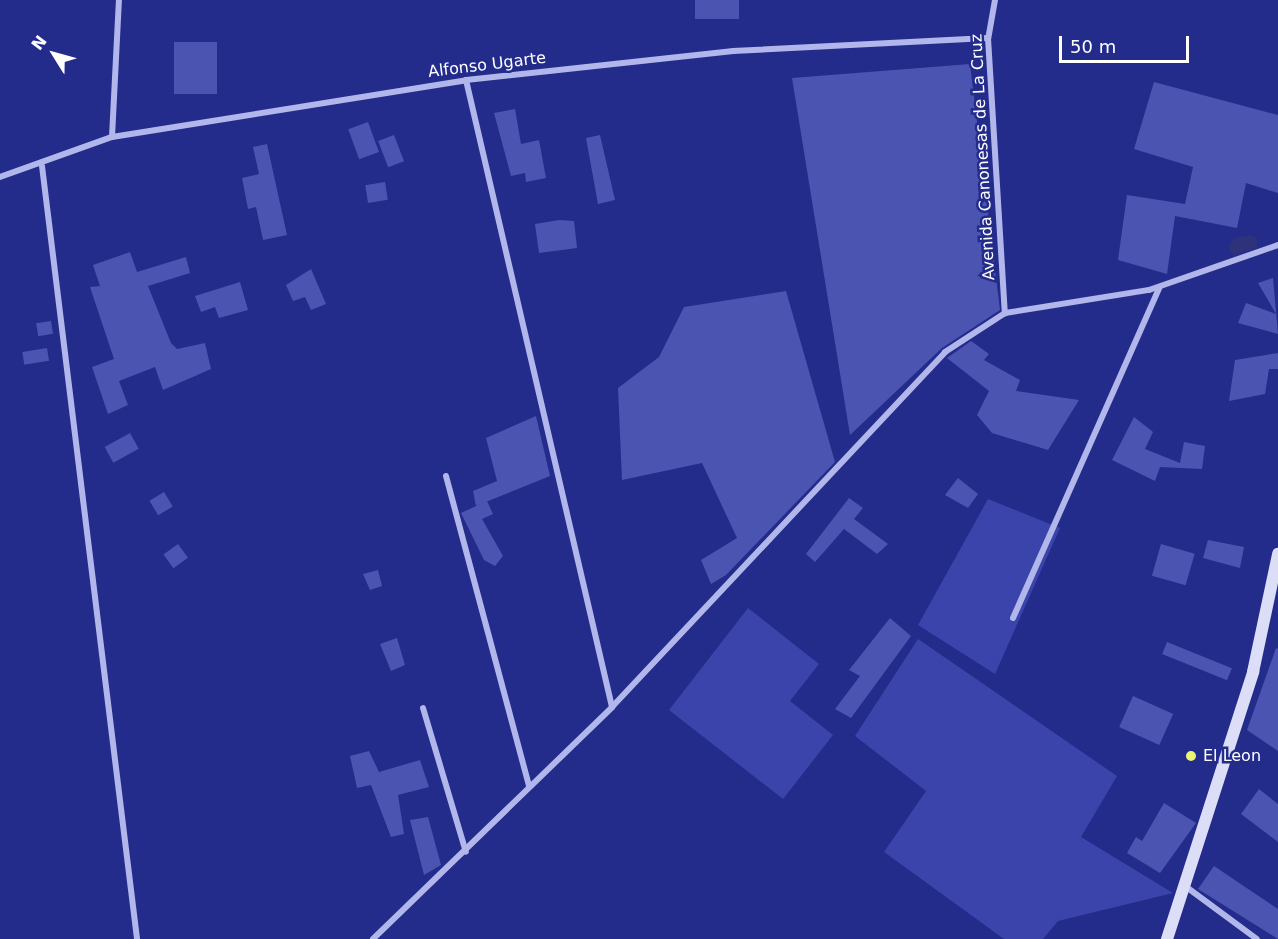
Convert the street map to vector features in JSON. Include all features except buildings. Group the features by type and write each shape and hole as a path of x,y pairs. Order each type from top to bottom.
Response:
{"main road":[{"path":"1167,939 1253,672 1278,554"}],"street":[{"path":"112,137 119,0"},
{"name":"Avenida Canonesas de La Cruz","path":"995,0 988,38 1005,313"},
{"name":"Alfonso Ugarte","path":"0,177 42,166 112,137 466,80 734,51 988,38"},
{"path":"466,80 612,707"},
{"path":"42,166 137,939"},
{"path":"373,939 466,852 529,786 612,707 916,379 945,352 1005,313 1160,287 1278,245"},
{"path":"1013,618 1160,287"},
{"path":"446,476 529,786"},
{"path":"423,708 466,852"},
{"path":"1184,886 1257,939"}],"shaded area":[{"path":"1252,235 1257,238 1257,248 1234,255 1228,248 1234,238"},
{"path":"988,499 1060,528 995,674 918,625"},
{"path":"748,608 819,664 790,701 833,735 783,799 669,710"},
{"path":"918,639 1117,776 1081,837 1173,893 1058,921 1043,939 1004,939 884,852 926,791 855,736"}],"place":[{"name":"El Leon","path":"1191,756"}]}
